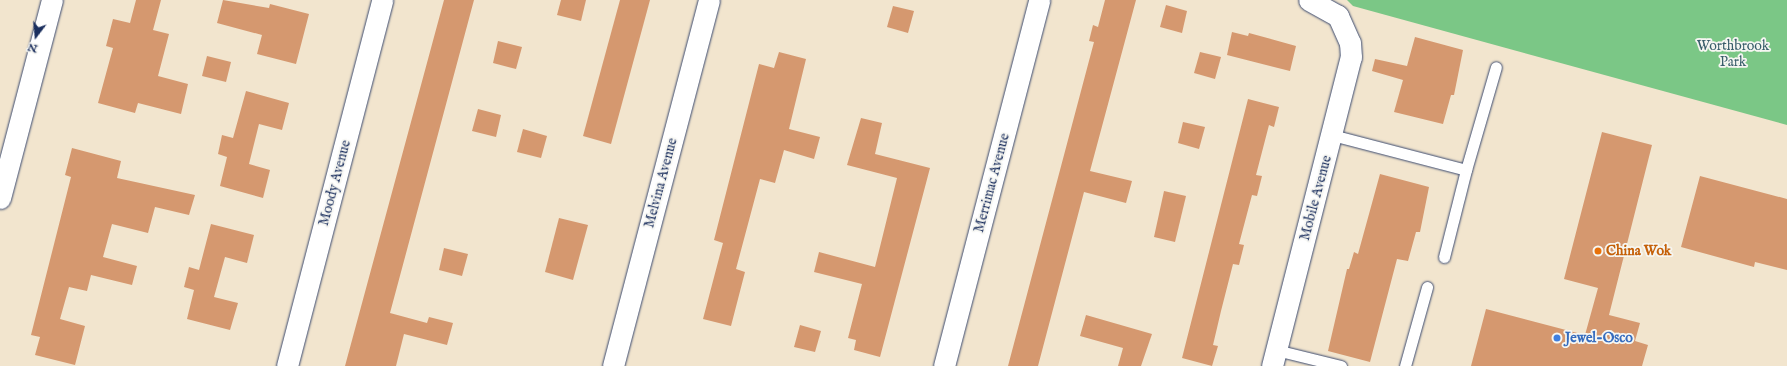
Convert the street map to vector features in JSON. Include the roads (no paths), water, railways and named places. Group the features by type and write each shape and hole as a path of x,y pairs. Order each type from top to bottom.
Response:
{"street":[{"path":"0,198 52,0"},
{"name":"Moody Avenue","path":"287,366 382,0"},
{"name":"Melvina Avenue","path":"613,366 709,0"},
{"name":"Merrimac Avenue","path":"944,366 1039,0"},
{"name":"Mobile Avenue","path":"1274,358 1351,57 1346,29 1329,8 1309,0"}],"lane":[{"path":"1444,257 1466,170 1496,67"},
{"path":"1332,135 1466,170"},
{"path":"1406,366 1427,287"},
{"path":"1274,358 1341,366"}],"place":[{"name":"China Wok","path":"1598,251"},
{"name":"Jewel-Osco","path":"1557,338"}],"park label":[{"name":"Worthbrook Park","path":"1733,54"}]}
